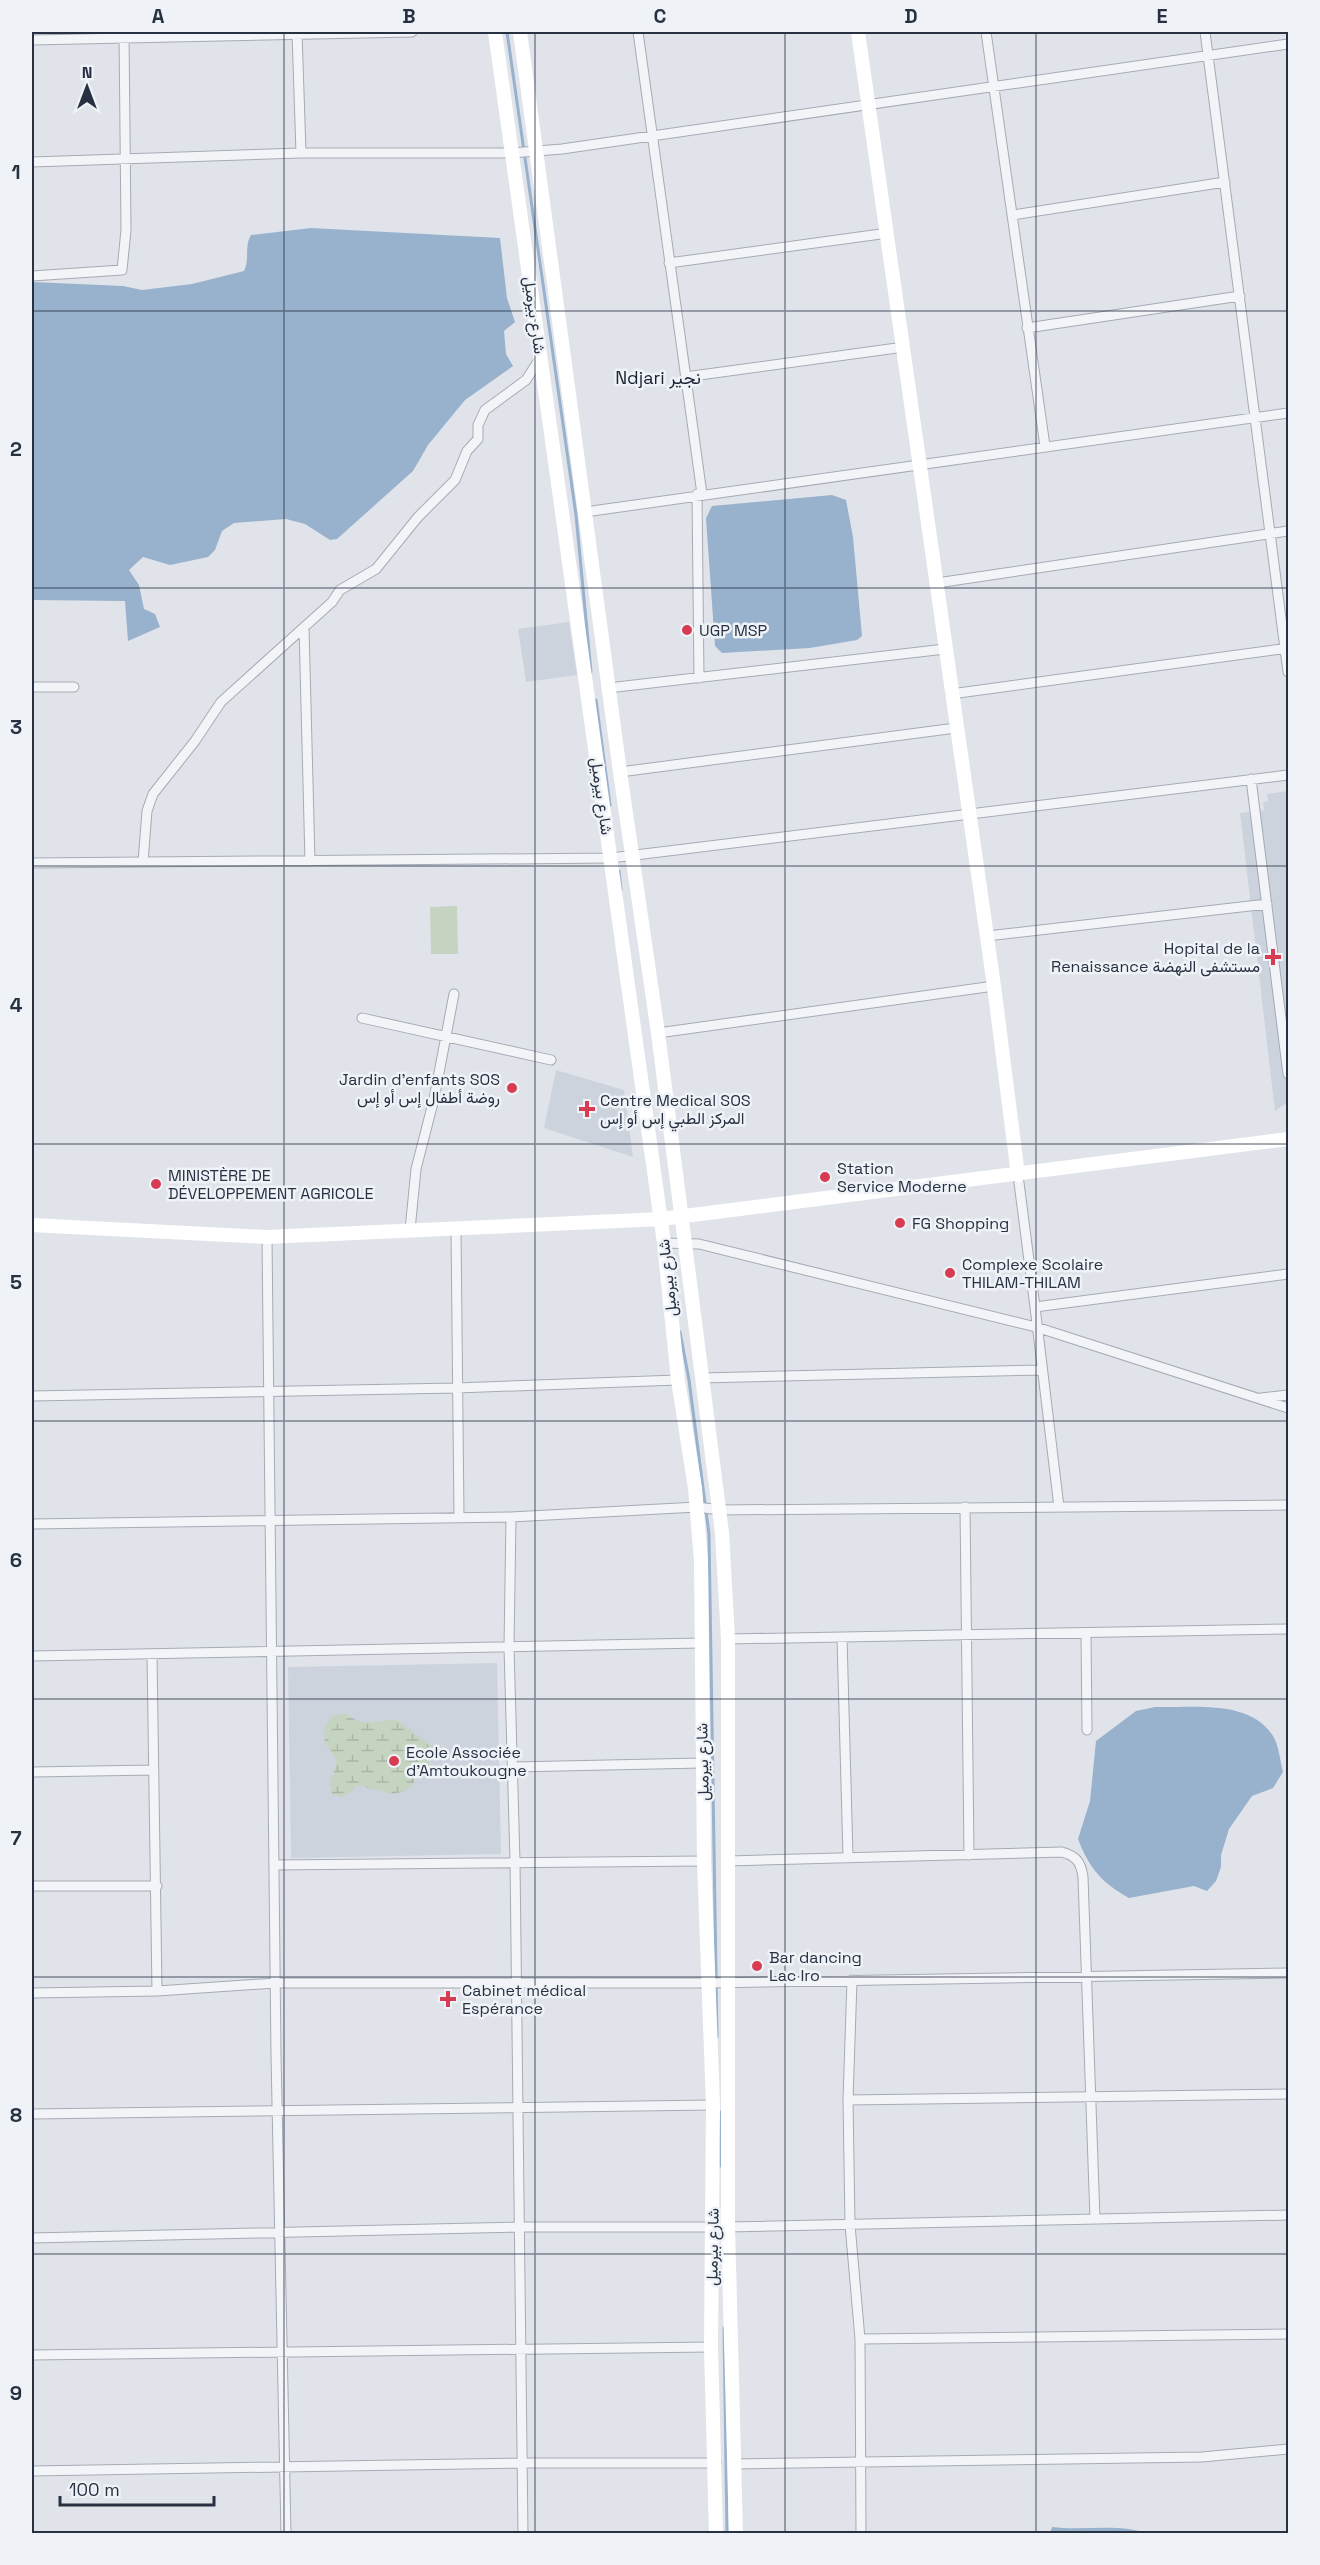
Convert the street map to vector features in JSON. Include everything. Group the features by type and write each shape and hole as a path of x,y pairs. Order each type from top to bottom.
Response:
{"street":[{"path":"32,40 124,35 412,32"},
{"name":"شارع بيرميل","path":"495,32 524,152 585,512 620,772 622,857 678,1380 697,1507 701,1562 704,1861 710,1983 711,2347 716,2463 716,2534"},
{"name":"شارع بيرميل","path":"520,32 524,152 541,357 622,857 658,1032 701,1378 720,1510 728,1639 730,1981 728,2227 736,2534"},
{"path":"638,32 654,137 700,494 699,678"},
{"path":"858,32 994,986 1059,1507"},
{"path":"986,32 1045,446"},
{"path":"1205,32 1287,648 1288,672"},
{"path":"297,33 301,153"},
{"path":"32,276 122,270 126,230 124,35"},
{"path":"32,162 301,153 524,152 654,137 1288,44"},
{"path":"1013,215 1225,182"},
{"path":"669,263 888,233"},
{"path":"1027,328 1240,296"},
{"path":"685,377 904,347"},
{"path":"143,862 147,811 153,794 195,741 221,702 304,627 313,616 332,602 340,590 376,569 418,517 455,480 466,451 478,440 478,425 485,410 526,380 541,357"},
{"path":"585,512 920,463 1288,413"},
{"path":"937,583 1288,531"},
{"path":"304,627 310,861"},
{"path":"951,694 1287,648"},
{"path":"608,688 945,649"},
{"path":"32,687 74,687"},
{"path":"620,772 956,728"},
{"path":"32,863 622,857 1288,774"},
{"path":"1251,779 1288,1074"},
{"path":"987,936 1267,904"},
{"path":"658,1032 994,986"},
{"path":"410,1230 416,1168 454,994"},
{"path":"362,1018 551,1060"},
{"path":"32,1225 267,1237 661,1219 1288,1139"},
{"path":"456,1230 459,1517"},
{"path":"267,1237 277,2112 286,2534"},
{"path":"664,1243 684,1242 1036,1327 1288,1408"},
{"path":"1035,1307 1288,1274"},
{"path":"701,1378 1041,1370"},
{"path":"32,1396 456,1388 678,1380"},
{"path":"1258,1398 1288,1395"},
{"path":"32,1524 511,1517 697,1507 720,1510 1288,1505"},
{"path":"965,1508 969,1855"},
{"path":"511,1517 509,1647 517,1983 516,2109 523,2534"},
{"path":"728,1639 1288,1629"},
{"path":"1086,1634 1087,1730"},
{"path":"842,1638 848,1856"},
{"path":"32,1656 701,1643"},
{"path":"152,1654 158,1990"},
{"path":"513,1767 702,1763"},
{"path":"32,1772 154,1770"},
{"path":"728,1861 1062,1852 1073,1855 1082,1865 1088,1977 1095,2219"},
{"path":"274,1865 704,1861"},
{"path":"32,1886 157,1886"},
{"path":"32,1993 158,1990 276,1983 710,1983 1288,1973"},
{"path":"852,1980 848,2100 850,2225 860,2339 861,2534"},
{"path":"848,2100 1288,2094"},
{"path":"32,2114 712,2105"},
{"path":"32,2238 519,2227 728,2227 1288,2215"},
{"path":"860,2339 1288,2334"},
{"path":"32,2355 283,2350 711,2347"},
{"path":"734,2464 1202,2457 1288,2449"},
{"path":"32,2471 522,2463 716,2463"}],"shaded area":[{"path":"569,622 577,675 526,682 518,629"},
{"name":"Hopital de la Renaissance مستشفى النهضة","path":"1288,791 1288,1102 1275,1111 1240,813 1264,810 1263,802 1268,801 1267,794"},
{"name":"Centre Medical SOS المركز الطبي إس أو إس","path":"556,1070 624,1090 633,1157 544,1128"},
{"name":"Ecole Associée d'Amtoukougne","path":"497,1663 501,1854 291,1858 288,1667"}],"green space":[{"path":"457,906 458,954 431,954 430,907"},
{"path":"346,1713 357,1721 363,1722 397,1720 433,1747 429,1766 416,1775 413,1785 405,1791 393,1794 357,1785 352,1792 341,1797 332,1794 330,1784 337,1762 325,1741 324,1731 331,1717"}],"water":[{"path":"311,228 500,238 507,298 515,322 504,331 506,354 513,366 465,400 428,445 413,471 337,539 330,540 305,524 286,519 234,523 222,531 215,550 208,557 170,565 143,557 129,570 139,585 144,609 155,614 160,627 128,641 125,601 32,600 32,282 123,286 142,290 192,284 244,271 251,235"},
{"path":"832,495 846,500 853,537 862,636 857,640 810,648 722,653 715,646 706,518 712,506"},
{"path":"1155,1707 1220,1708 1250,1716 1263,1724 1273,1736 1283,1772 1273,1788 1252,1796 1229,1829 1221,1855 1221,1867 1216,1881 1207,1891 1194,1886 1129,1898 1111,1887 1098,1874 1078,1839 1090,1801 1096,1741 1136,1711"},
{"path":"1052,2527 1124,2528 1146,2533 1050,2533"}],"waterway":[{"path":"507,32 576,515 591,672"},
{"path":"596,700 610,805"},
{"path":"619,871 621,890"},
{"path":"680,1332 689,1380 709,1534 717,2037"},
{"path":"720,2112 721,2166"},
{"path":"724,2328 727,2534"}],"place":[{"name":"UGP MSP","path":"687,630"},
{"name":"Hopital de la Renaissance مستشفى النهضة","path":"1273,957"},
{"name":"Jardin d'enfants SOS روضة أطفال إس أو إس","path":"512,1088"},
{"name":"Centre Medical SOS المركز الطبي إس أو إس","path":"587,1109"},
{"name":"Station Service Moderne","path":"825,1177"},
{"name":"MINISTÈRE DE DÉVELOPPEMENT AGRICOLE","path":"156,1184"},
{"name":"FG Shopping","path":"900,1223"},
{"name":"Complexe Scolaire THILAM-THILAM","path":"950,1273"},
{"name":"Ecole Associée d'Amtoukougne","path":"394,1761"},
{"name":"Bar dancing Lac Iro","path":"757,1966"},
{"name":"Cabinet médical Espérance","path":"448,1999"}],"district":[{"name":"Ndjari نجير","path":"658,378"}]}
